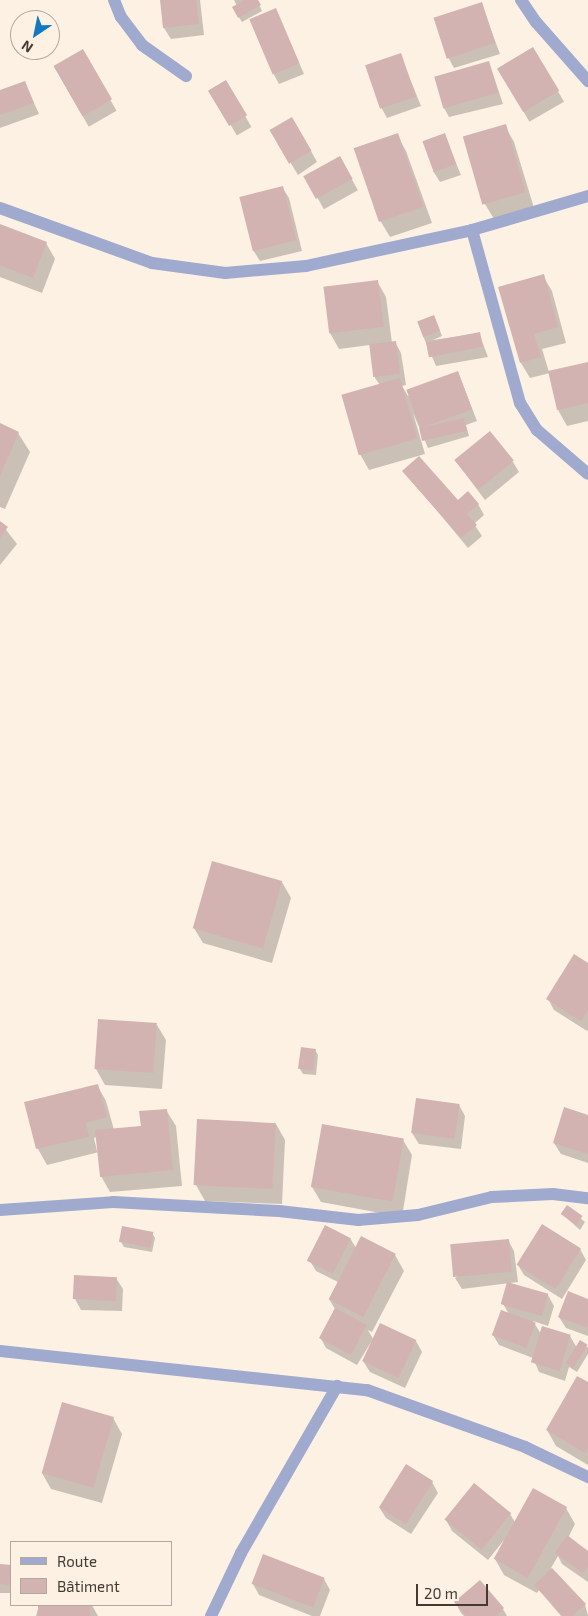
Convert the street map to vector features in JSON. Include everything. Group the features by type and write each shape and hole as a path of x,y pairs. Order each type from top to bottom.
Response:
{"street":[{"path":"114,0 121,17 142,45 186,76"},
{"path":"521,0 536,22 588,81"},
{"path":"0,208 152,263 225,273 306,266 472,230 588,196"},
{"path":"472,230 520,403 537,430 588,474"},
{"path":"0,1210 113,1202 279,1211 358,1220 418,1215 492,1197 553,1194 588,1198"},
{"path":"0,1351 367,1390 516,1443 588,1477"},
{"path":"211,1616 241,1552 337,1386"}],"building":[{"path":"160,0 196,0 199,24 163,28"},
{"path":"245,0 258,0 261,5 238,18 232,7"},
{"path":"482,2 495,43 447,59 433,18"},
{"path":"276,8 299,63 273,75 249,19"},
{"path":"533,47 559,91 523,112 497,69"},
{"path":"83,49 112,99 83,116 54,66"},
{"path":"401,53 416,96 380,109 365,65"},
{"path":"489,61 498,93 443,108 434,77"},
{"path":"226,80 247,115 229,126 208,91"},
{"path":"25,81 34,103 0,115 0,90"},
{"path":"292,117 312,151 289,164 269,130"},
{"path":"506,124 526,192 482,205 463,136"},
{"path":"398,133 423,207 379,222 354,148"},
{"path":"445,133 456,164 434,172 422,141"},
{"path":"340,156 353,179 316,199 303,176"},
{"path":"283,186 297,240 253,251 239,197"},
{"path":"0,224 47,242 33,278 0,265"},
{"path":"544,274 558,327 534,334 541,357 520,363 498,287"},
{"path":"378,280 384,327 329,333 323,287"},
{"path":"434,315 440,331 423,337 417,321"},
{"path":"480,332 483,347 429,357 426,342"},
{"path":"396,341 400,374 373,377 369,344"},
{"path":"588,362 588,403 557,410 548,371"},
{"path":"458,371 472,410 420,428 406,390"},
{"path":"400,378 417,439 359,455 341,395"},
{"path":"464,418 467,431 422,441 419,428"},
{"path":"0,423 19,432 0,476"},
{"path":"490,431 514,461 478,489 454,460"},
{"path":"419,456 458,500 468,491 479,504 467,514 477,525 461,538 402,471"},
{"path":"0,521 8,527 0,538"},
{"path":"212,861 282,881 263,948 193,928"},
{"path":"574,954 588,963 588,1010 581,1021 546,999"},
{"path":"98,1019 157,1023 153,1073 95,1069"},
{"path":"301,1047 316,1049 313,1071 298,1069"},
{"path":"98,1084 107,1117 86,1123 89,1137 36,1149 24,1102"},
{"path":"416,1098 460,1104 455,1139 411,1133"},
{"path":"564,1107 588,1115 588,1154 553,1143"},
{"path":"167,1109 173,1170 100,1177 95,1130 141,1126 139,1111"},
{"path":"197,1119 276,1123 272,1189 194,1185"},
{"path":"322,1124 404,1138 393,1201 311,1187"},
{"path":"567,1205 583,1216 576,1225 561,1214"},
{"path":"542,1224 581,1248 556,1289 517,1265"},
{"path":"325,1225 351,1238 333,1274 307,1261"},
{"path":"122,1226 153,1232 150,1248 119,1242"},
{"path":"361,1236 396,1254 364,1317 329,1299"},
{"path":"509,1239 512,1272 453,1277 450,1244"},
{"path":"74,1275 117,1277 116,1301 73,1299"},
{"path":"507,1282 548,1294 542,1316 501,1304"},
{"path":"568,1291 588,1299 588,1328 558,1317"},
{"path":"335,1308 367,1325 351,1355 319,1338"},
{"path":"501,1310 536,1323 527,1348 492,1335"},
{"path":"380,1323 416,1340 399,1378 362,1361"},
{"path":"542,1326 571,1335 560,1371 531,1362"},
{"path":"580,1340 588,1345 573,1368 566,1363"},
{"path":"577,1376 588,1382 588,1448 585,1453 546,1430"},
{"path":"62,1402 114,1417 94,1488 42,1473"},
{"path":"406,1464 433,1481 406,1524 379,1507"},
{"path":"474,1483 511,1513 482,1550 444,1520"},
{"path":"533,1488 567,1507 528,1578 494,1559"},
{"path":"567,1535 588,1551 588,1567 583,1573 555,1553"},
{"path":"263,1554 325,1578 313,1608 252,1584"},
{"path":"0,1564 10,1565 9,1585 0,1584"},
{"path":"552,1568 586,1604 572,1616 563,1616 534,1585"},
{"path":"480,1580 504,1608 496,1616 466,1616 454,1602"},
{"path":"38,1606 90,1606 90,1616 38,1616"}]}
